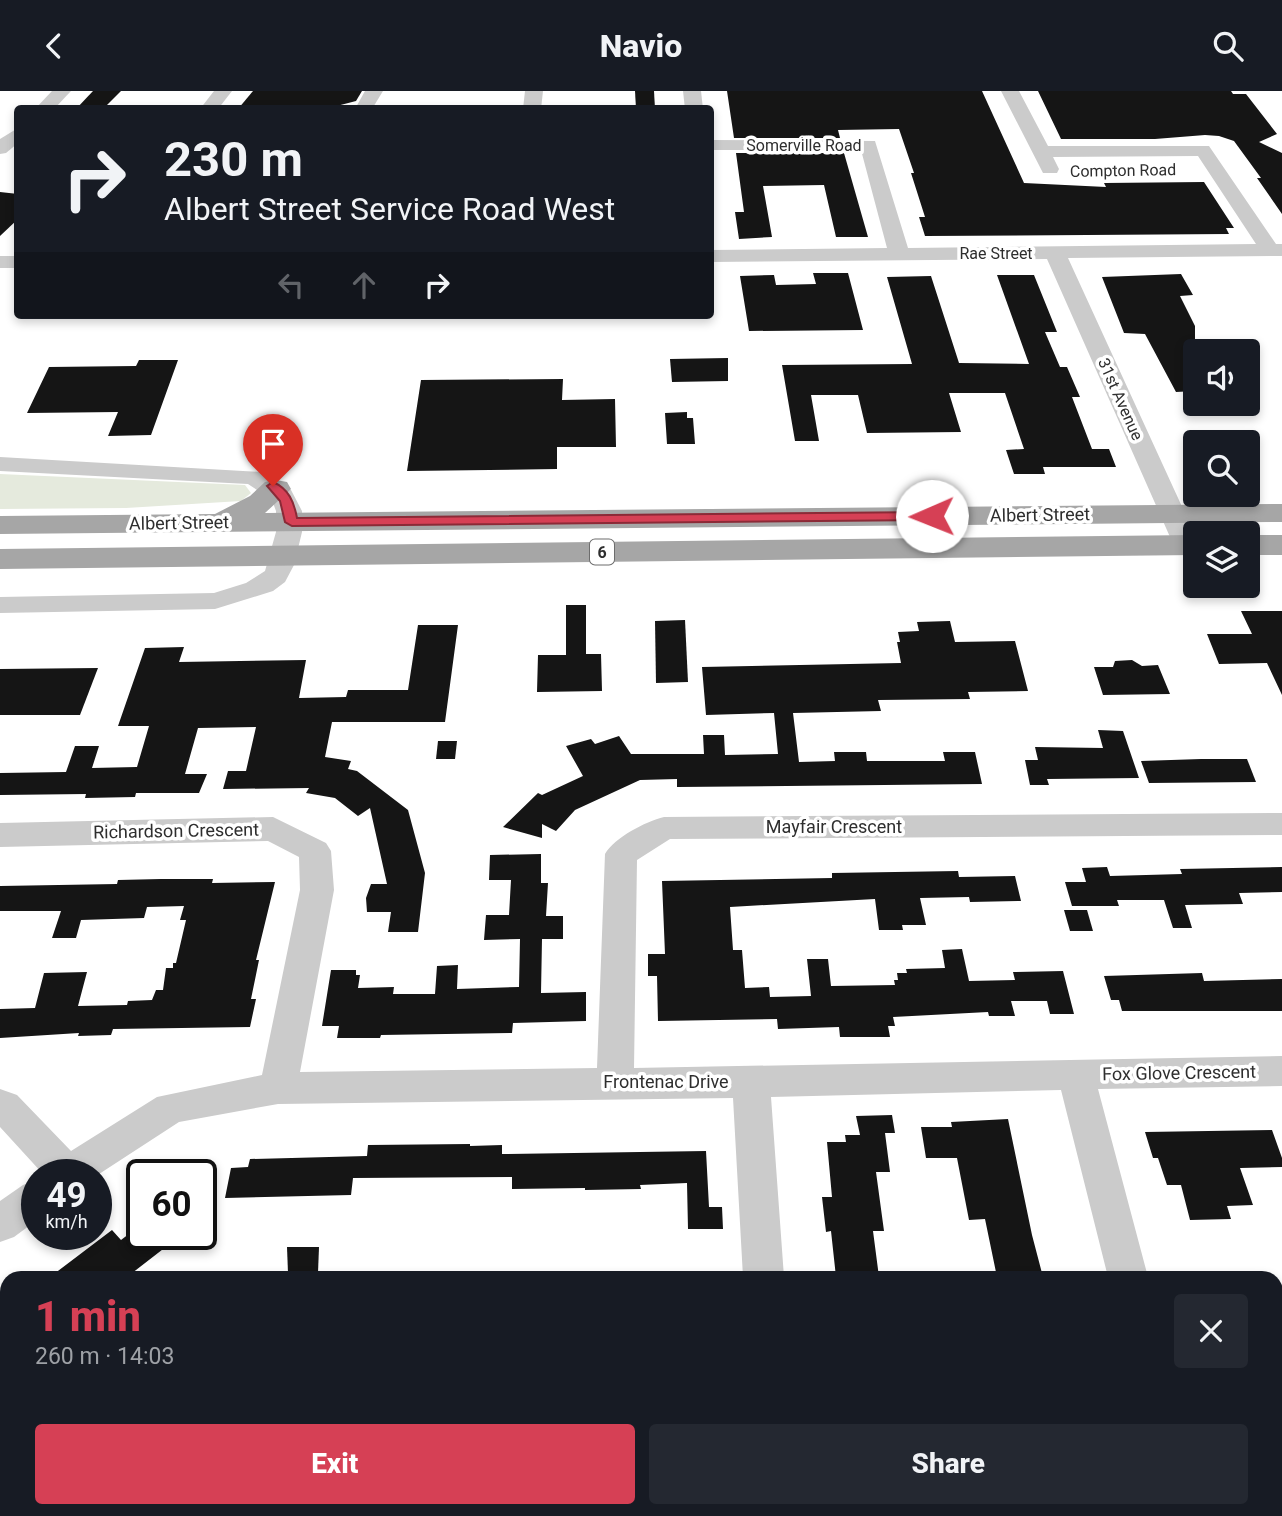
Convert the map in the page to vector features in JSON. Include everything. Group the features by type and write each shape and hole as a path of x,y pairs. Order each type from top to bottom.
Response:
{"main road":[{"path":"222,523 261,503 276,489"},
{"name":"Albert Street","path":"0,525 1282,513"},
{"name":"Albert Street","path":"0,559 1183,545"},
{"path":"1260,545 1282,545"}],"street":[{"path":"47,105 62,91"},
{"path":"211,105 223,91"},
{"name":"Compton Road","path":"1010,91 1051,170 1133,170"},
{"path":"0,149 14,137"},
{"name":"Somerville Road","path":"714,145 869,145 899,253"},
{"name":"Compton Road","path":"1041,152 1203,151 1276,250"},
{"name":"Compton Road","path":"1188,169 1216,169"},
{"name":"Rae Street","path":"714,256 1276,250"},
{"name":"31st Avenue","path":"1055,253 1172,513 1183,532"},
{"path":"0,464 253,477 276,489 287,500 292,522 284,555 275,576 247,592 215,601 0,605"},
{"name":"Mayfair Crescent","path":"615,1082 621,854 664,828 1282,824"},
{"name":"Richardson Crescent","path":"0,835 273,829 315,851 317,890 278,1089"},
{"name":"Fox Glove Crescent","path":"1076,1074 1282,1071"},
{"path":"1076,1074 1126,1271"},
{"name":"Frontenac Drive","path":"91,1159 170,1108 278,1089 1076,1074"},
{"path":"751,1082 764,1271"},
{"path":"0,1105 4,1106 54,1159"},
{"path":"0,1224 21,1209"}],"shaded area":[{"path":"0,474 245,485 251,493 241,501 126,508 0,509"}],"building":[{"path":"93,91 121,91 107,105 80,105"},
{"path":"253,91 362,91 356,101 340,105 241,105"},
{"path":"635,91 654,91 655,105 636,105"},
{"path":"727,91 982,91 1024,183 1106,187 1104,183 1204,182 1234,228 1226,228 1229,234 925,236 919,217 925,217 899,129 838,130 840,138 734,138"},
{"path":"1038,91 1231,91 1233,94 1246,94 1277,134 1259,142 1282,153 1282,214 1257,178 1261,178 1234,141 1205,135 1155,139 1061,139"},
{"path":"736,153 844,153 868,237 836,237 824,185 763,186 772,237 739,239 735,212 744,212"},
{"path":"0,192 14,194 14,223 0,236"},
{"path":"813,273 848,273 863,330 749,331 740,276 774,275 776,285 816,284"},
{"path":"1181,274 1193,295 1180,296 1195,326 1195,339 1183,339 1183,392 1176,392 1145,334 1124,333 1102,277"},
{"path":"997,275 1034,275 1057,332 1045,332 1060,367 1067,367 1080,397 1072,397 1092,449 1109,449 1116,467 1043,467 1045,474 1014,474 1006,450 1024,449 1005,393 949,393 961,432 867,433 858,395 811,395 819,441 795,441 782,365 912,364 887,277 931,276 959,363 1029,364"},
{"path":"728,358 728,381 672,382 670,359"},
{"path":"139,360 178,360 151,435 108,436 118,412 27,413 49,367 136,366"},
{"path":"563,379 562,400 615,399 616,447 557,447 557,469 407,471 421,380"},
{"path":"687,412 687,418 693,418 695,444 667,444 665,413"},
{"path":"566,605 586,605 586,654 601,654 602,691 537,692 538,655 566,655"},
{"path":"1241,611 1282,611 1282,695 1267,663 1219,664 1207,634 1252,634"},
{"path":"685,620 688,682 656,683 655,621"},
{"path":"950,621 955,642 1015,641 1028,691 968,692 970,699 878,700 881,711 793,713 799,762 835,761 834,752 866,752 867,761 945,761 943,752 975,752 982,784 677,787 677,779 640,780 575,810 556,831 542,824 542,838 503,827 538,793 542,795 583,776 566,746 591,739 595,744 619,736 631,754 704,754 703,735 724,735 725,755 778,754 774,713 706,715 702,667 901,663 898,632 919,631 917,622"},
{"path":"418,625 458,625 445,722 332,722 325,757 351,761 348,769 357,771 408,810 425,873 418,932 388,932 391,912 367,912 366,898 371,884 387,884 370,808 358,816 335,798 306,793 309,788 223,789 228,771 246,771 256,727 198,728 185,774 207,774 199,793 136,793 135,797 85,798 86,794 0,795 0,773 66,772 75,746 99,746 92,768 137,767 149,726 118,726 145,648 184,647 179,662 306,660 299,698 346,697 348,690 408,690"},
{"path":"1132,660 1142,666 1158,665 1170,694 1103,695 1094,667 1113,667 1115,661"},
{"path":"98,668 80,715 0,715 0,669"},
{"path":"1098,730 1123,731 1139,778 1047,779 1049,785 1030,785 1025,760 1038,760 1035,747 1103,748"},
{"path":"438,741 457,741 455,759 436,759"},
{"path":"1247,759 1256,782 1149,783 1141,761"},
{"path":"541,854 541,883 548,883 546,916 563,916 563,939 542,939 541,993 586,992 586,1021 513,1023 512,1033 381,1035 380,1038 337,1038 339,1026 322,1026 331,970 356,970 356,975 360,975 358,988 394,987 393,994 435,994 437,966 458,965 457,989 519,987 520,939 484,940 486,915 509,915 511,880 489,880 490,855"},
{"path":"1107,867 1110,876 1182,874 1180,869 1282,867 1282,892 1239,893 1243,904 1185,905 1192,928 1173,928 1164,900 1117,900 1119,906 1072,906 1065,882 1086,882 1082,868"},
{"path":"958,871 959,877 1015,876 1021,901 970,902 969,897 920,898 926,925 902,925 903,930 879,930 875,899 730,907 733,950 742,950 745,988 769,987 770,997 811,996 807,959 828,959 831,986 895,985 894,980 898,980 897,973 907,973 906,969 945,968 942,950 962,949 969,981 1015,980 1013,972 1063,971 1074,1014 1050,1014 1047,1001 1011,1001 1015,1016 989,1016 988,1012 893,1017 895,1026 888,1026 890,1037 840,1037 839,1027 778,1029 777,1019 658,1021 657,976 648,976 648,954 665,954 662,881 832,878 832,873"},
{"path":"213,879 212,883 275,882 256,960 259,960 251,999 256,999 250,1027 113,1029 111,1035 78,1036 79,1033 0,1038 0,1009 35,1008 44,973 87,972 78,1006 127,1005 128,1001 152,1000 156,990 163,990 166,968 173,968 173,963 176,963 186,920 180,920 184,906 147,907 144,918 81,920 76,938 52,938 61,911 0,911 0,886 117,884 118,880"},
{"path":"1064,910 1087,910 1093,931 1070,931"},
{"path":"1202,973 1204,981 1282,979 1282,1011 1122,1011 1119,1000 1111,1000 1104,976"},
{"path":"892,1115 895,1133 885,1133 890,1172 876,1172 884,1231 873,1231 878,1271 835,1271 831,1231 826,1232 822,1197 832,1197 827,1142 846,1142 845,1135 860,1135 856,1116"},
{"path":"1008,1119 1041,1271 996,1271 985,1219 969,1220 957,1158 926,1158 921,1127 952,1127 951,1122"},
{"path":"1272,1130 1282,1158 1282,1167 1240,1168 1253,1205 1227,1206 1231,1219 1190,1220 1181,1185 1167,1185 1158,1158 1153,1158 1145,1132"},
{"path":"368,1145 502,1145 502,1154 706,1151 709,1207 722,1207 723,1229 688,1229 687,1183 640,1185 641,1189 512,1189 512,1177 353,1178 351,1195 225,1198 231,1168 248,1167 250,1159 367,1156"},
{"path":"112,1230 121,1240 126,1236 126,1250 162,1250 135,1271 58,1271 86,1250 112,1250"},
{"path":"287,1247 319,1247 318,1271 288,1271"}],"route":[{"path":"273,486 287,500 292,522 932,516"}]}
